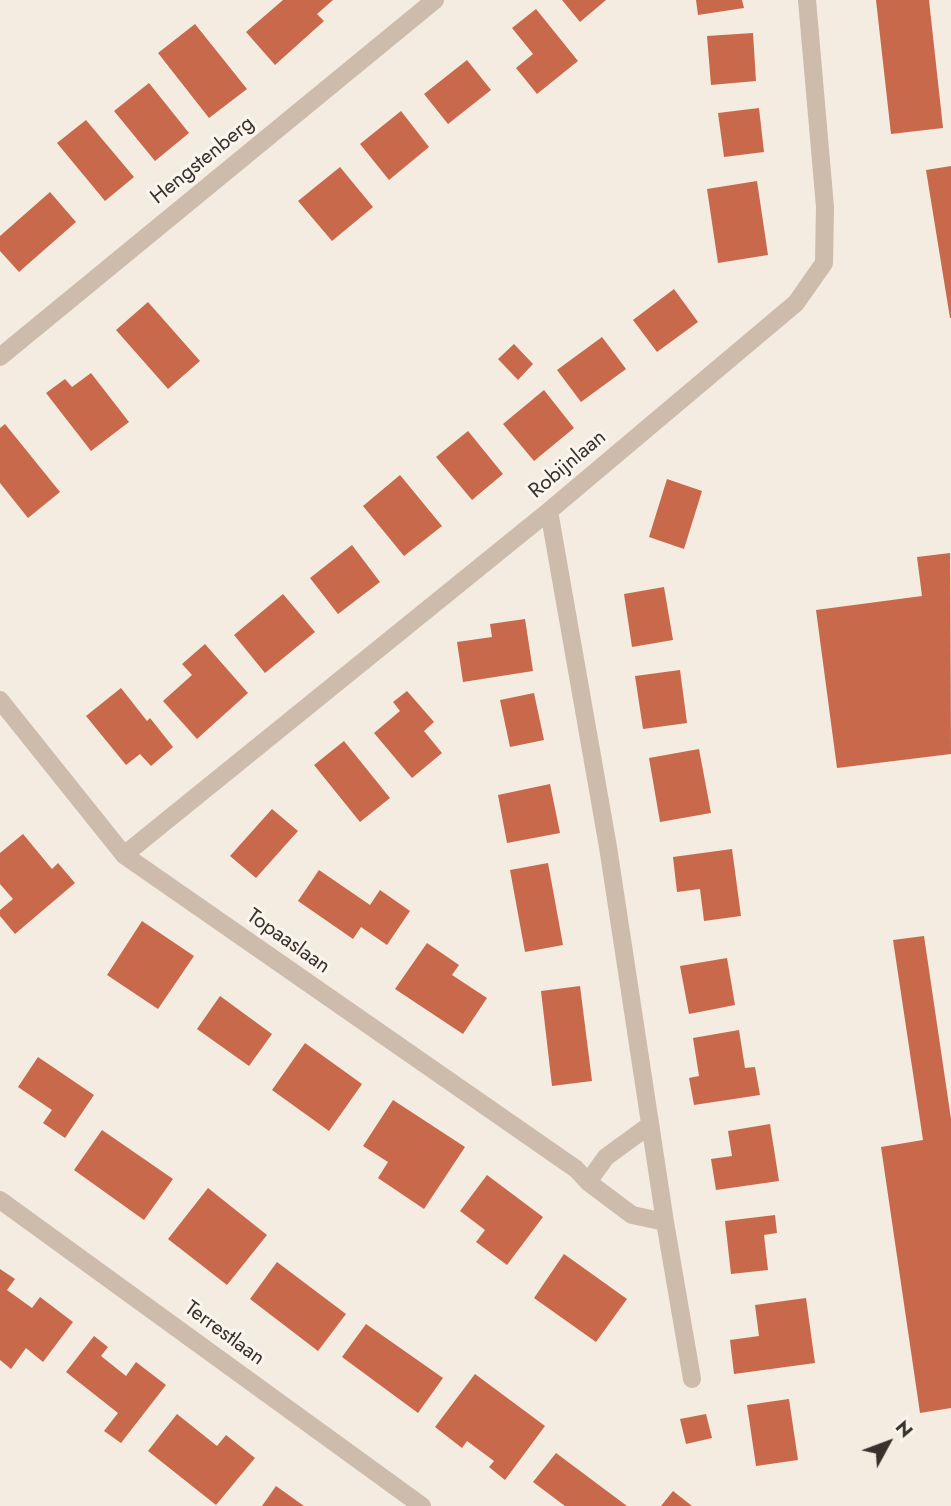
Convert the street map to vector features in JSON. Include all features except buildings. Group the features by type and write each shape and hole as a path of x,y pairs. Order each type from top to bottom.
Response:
{"street":[{"name":"Hengstenberg","path":"0,357 435,0"},
{"name":"Robijnlaan","path":"124,855 549,511 796,303 824,263 825,207 807,0"},
{"path":"549,511 608,847 665,1222 692,1379"},
{"name":"Topaaslaan","path":"0,700 124,855 576,1169 588,1182 632,1215 665,1222"},
{"path":"588,1182 606,1157 650,1125"},
{"name":"Terrestlaan","path":"0,1200 422,1506"}]}
